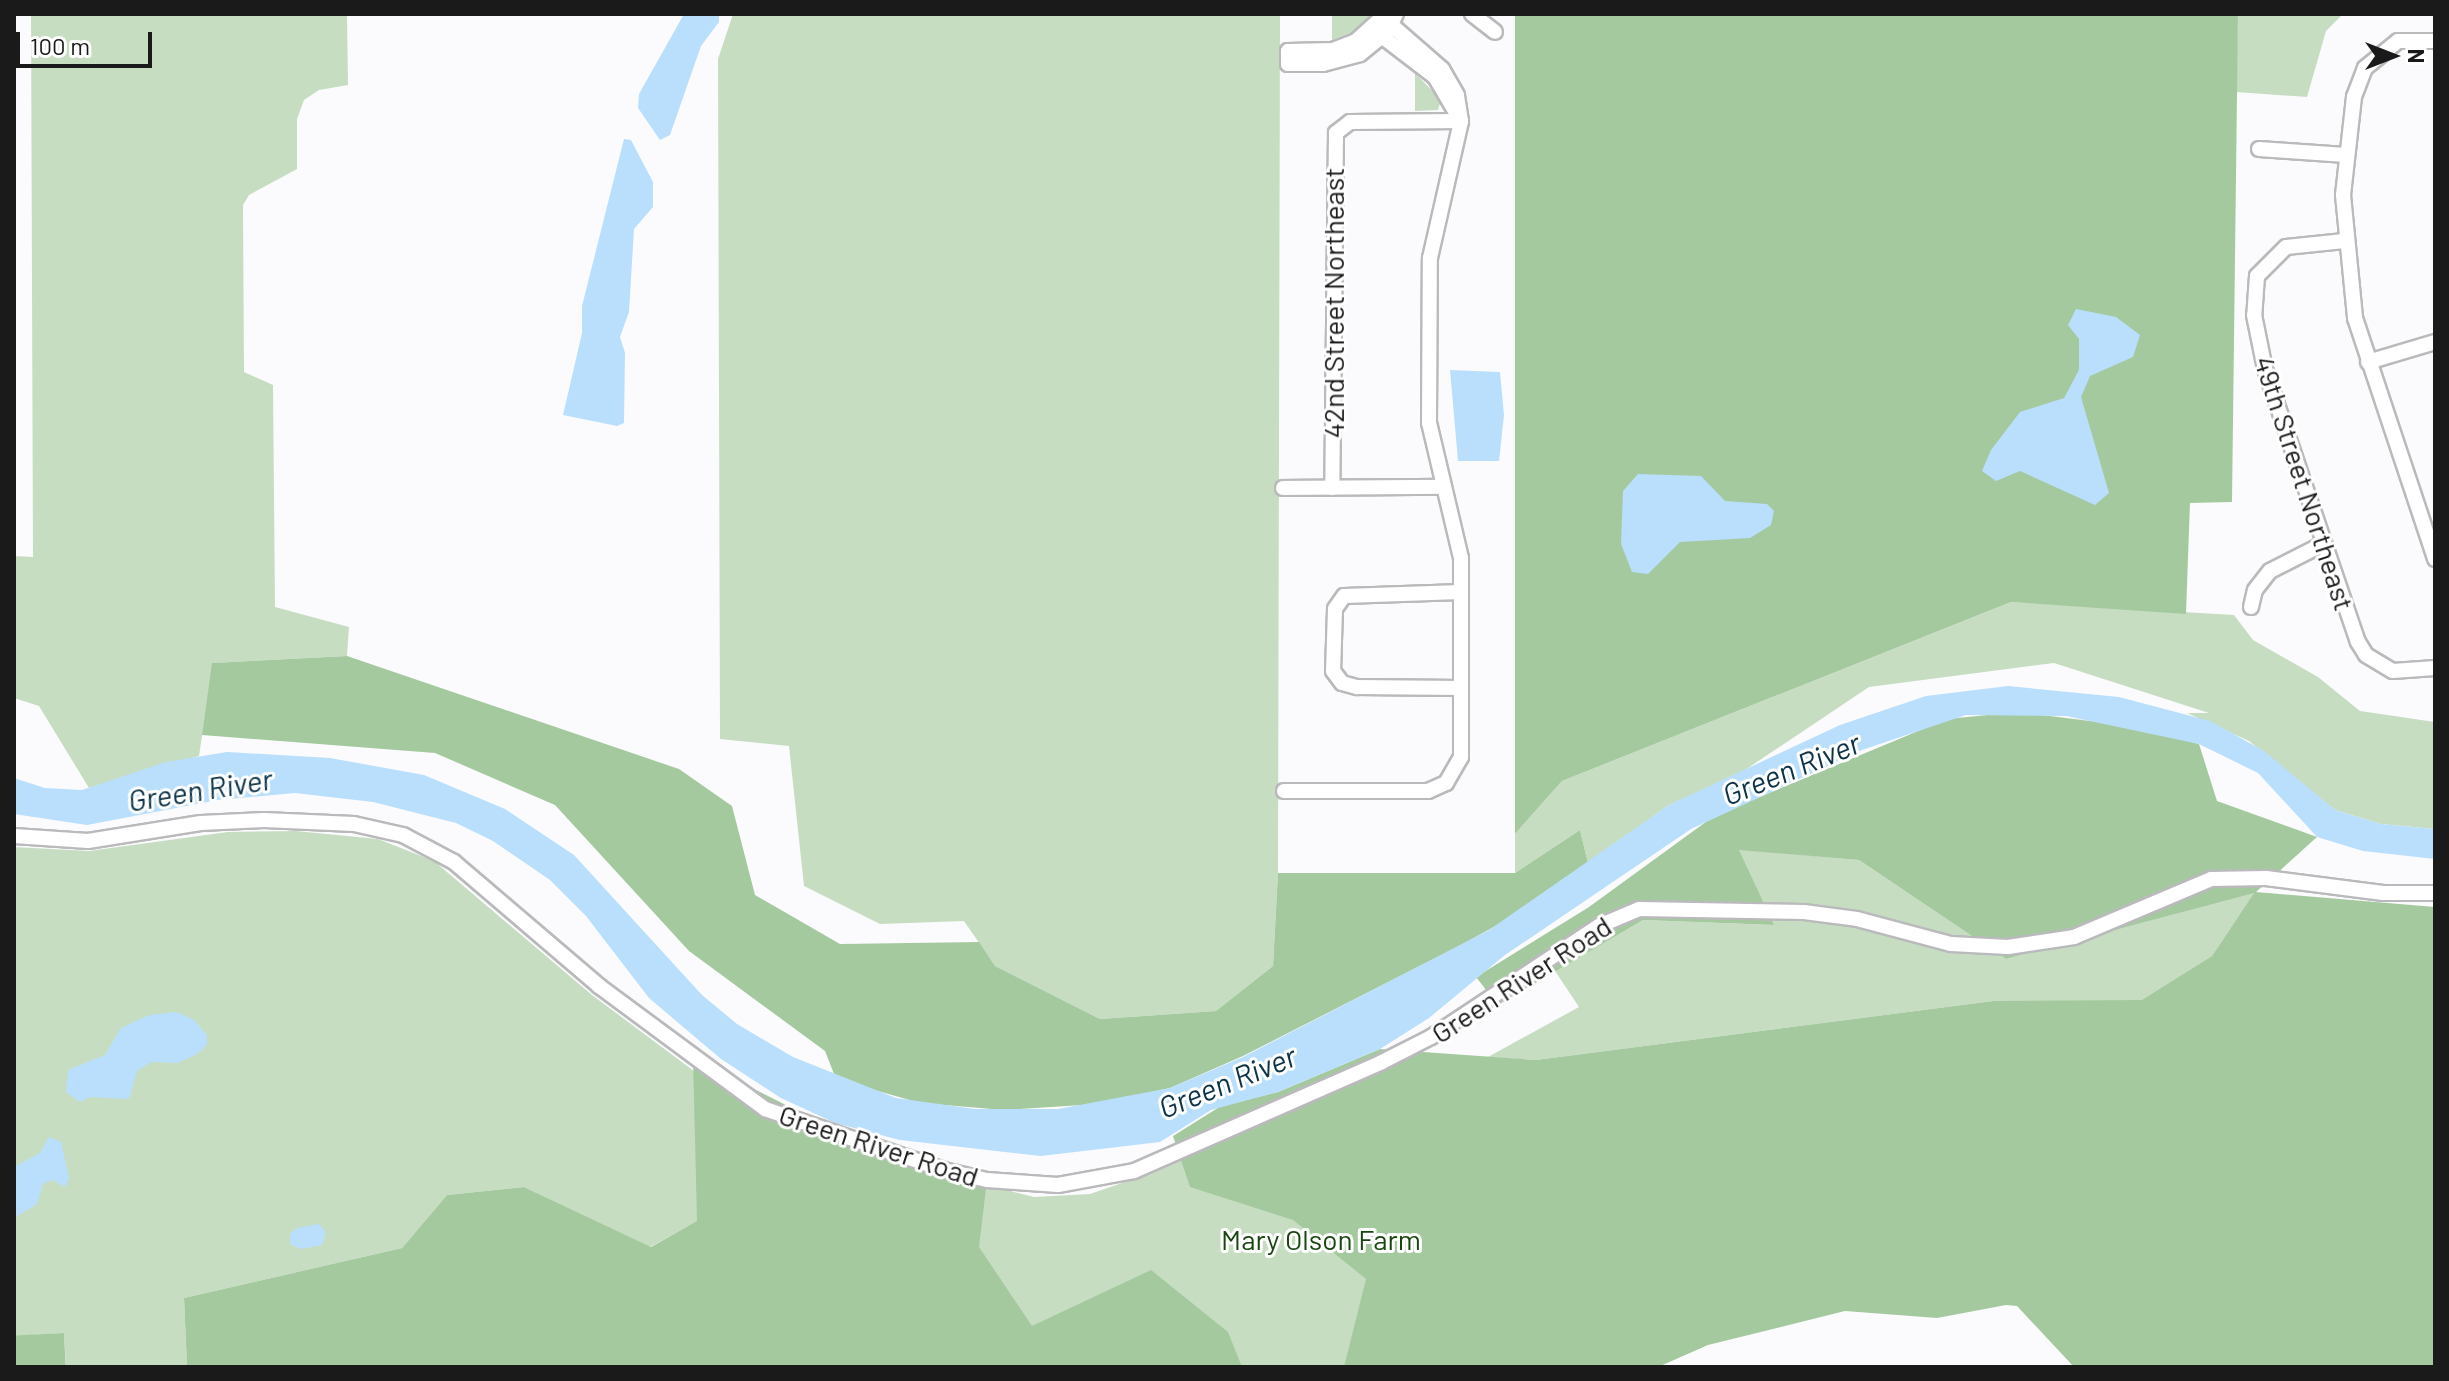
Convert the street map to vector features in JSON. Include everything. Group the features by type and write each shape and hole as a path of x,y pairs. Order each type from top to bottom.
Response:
{"street":[{"path":"1472,14 1495,32"},
{"path":"1383,23 1350,58 1288,64 1288,51 1333,50 1383,23"},
{"path":"1284,791 1428,791 1454,774 1461,757 1459,537 1429,423 1430,258 1461,121 1435,77 1383,23"},
{"path":"2435,41 2398,41 2376,55 2358,82 2346,155 2344,241 2355,318 2435,559"},
{"name":"42nd Street Northeast","path":"1332,488 1334,142 1345,123 1461,121"},
{"path":"2259,149 2346,155"},
{"name":"49th Street Northeast","path":"2344,241 2286,247 2257,276 2254,315 2265,369 2358,642 2366,655 2393,671 2435,668"},
{"path":"2368,362 2435,342"},
{"path":"1283,488 1444,487"},
{"path":"2251,607 2255,590 2270,571 2323,544"},
{"path":"1461,592 1354,592 1336,604 1337,678 1357,687 1461,688"},
{"name":"Green River Road","path":"14,836 88,841 201,823 264,820 354,824 403,835 454,862 693,1058 765,1109 895,1155 987,1180 1088,1183 1134,1171 1412,1048 1599,926 1639,909 1830,915 1951,944 2008,947 2074,937 2211,879 2266,878 2383,893 2435,893"}],"green space":[{"path":"31,14 347,14 348,85 319,90 304,100 297,119 297,169 249,195 243,205 244,372 273,385 275,607 349,627 347,656 213,663 199,756 89,788 39,706 14,698 14,556 33,557"},
{"path":"733,14 1280,14 1278,873 1273,966 1216,1011 1100,1019 995,966 964,921 880,924 804,886 789,746 720,739 718,59"},
{"path":"1515,14 2238,14 2232,502 2190,503 2186,614 2011,602 1562,781 1515,834"},
{"path":"2238,14 2343,14 2326,31 2307,97 2236,92"},
{"path":"1370,15 1355,31 1332,40 1332,16"},
{"path":"1415,73 1441,100 1438,110 1415,111"},
{"path":"2011,602 2234,615 2253,640 2318,677 2360,711 2435,722 2435,829 2381,824 2335,810 2249,741 2187,713 2209,713 2054,663 1869,687 1736,776 1669,805 1588,863 1580,830 1515,873 1515,834 1562,781"},
{"path":"347,656 679,769 732,806 755,895 840,944 979,942 995,966 1100,1019 1216,1011 1273,966 1278,873 1515,873 1580,830 1588,863 1519,913 1461,945 1243,1056 1170,1088 1098,1104 1004,1110 920,1103 836,1079 825,1051 689,951 555,805 435,753 202,735 212,663"},
{"name":"Mary Olson Farm","path":"2018,712 2122,725 2199,744 2217,801 2317,837 2256,892 2435,907 2435,1367 2074,1367 2017,1306 2006,1305 1937,1318 1845,1311 1708,1345 1658,1367 1344,1367 1366,1279 1293,1220 1190,1187 1173,1136 1221,1106 1278,1092 1380,1049 1536,1060 1993,1001 2142,1000 2212,956 2254,893 2006,959 1859,860 1739,850 1774,925 1643,920 1498,1005 1476,977 1589,907 1714,816 1947,719"},
{"name":"Mary Olson Farm","path":"296,831 378,839 434,861 592,995 773,1130 1034,1197 1090,1194 1151,1173 1404,1065 1448,1367 695,1367 696,1222 650,1247 524,1187 447,1195 402,1248 184,1298 187,1367 66,1367 64,1333 14,1336 14,847 89,851 228,832"},
{"path":"1738,849 1859,860 2006,959 2255,892 2212,956 2142,1001 1993,1001 1536,1060 1488,1057 1579,1007 1555,971 1643,920 1773,925"},
{"path":"693,1058 867,1146 987,1180 979,1247 1032,1326 1151,1270 1228,1332 1242,1367 187,1367 184,1298 402,1248 447,1195 524,1187 651,1247 697,1221"},
{"path":"64,1333 66,1367 16,1367 14,1336"}],"water":[{"path":"684,14 719,14 719,22 701,46 670,135 660,140 638,108 639,94"},
{"path":"624,139 631,140 653,182 653,207 634,229 629,312 620,337 625,353 624,423 617,426 563,415 582,333 582,306"},
{"path":"2076,309 2116,317 2140,335 2133,357 2090,376 2081,397 2109,493 2095,505 2020,471 1996,481 1982,471 1991,450 2020,412 2064,398 2079,370 2079,339 2068,325"},
{"path":"1450,370 1500,372 1504,415 1499,461 1458,461"},
{"path":"1638,474 1701,476 1725,501 1767,504 1774,511 1771,525 1750,538 1680,542 1648,574 1632,572 1621,544 1623,491"},
{"name":"Green River","path":"2008,686 2119,697 2210,721 2264,751 2335,810 2381,824 2435,829 2435,859 2363,851 2317,837 2258,773 2199,744 2066,716 1966,715 1862,750 1691,829 1505,955 1429,1018 1380,1049 1278,1092 1211,1110 1160,1142 1041,1156 900,1140 835,1123 781,1098 721,1059 649,998 586,916 550,880 493,841 456,823 373,802 295,793 218,800 87,825 14,814 14,778 45,788 82,790 166,762 227,752 330,758 424,775 505,809 574,855 702,995 737,1024 793,1057 896,1098 975,1109 1058,1109 1170,1088 1243,1057 1489,930 1669,805 1840,725 1926,696"},
{"path":"177,1012 194,1020 207,1035 207,1045 197,1054 178,1063 151,1062 137,1071 129,1099 90,1097 80,1102 66,1092 68,1070 105,1055 121,1028 149,1015"},
{"path":"49,1137 61,1142 69,1178 65,1187 53,1180 43,1184 37,1204 14,1218 14,1167 40,1153"},
{"path":"319,1224 326,1232 322,1245 301,1249 290,1244 290,1234 297,1228"}]}
